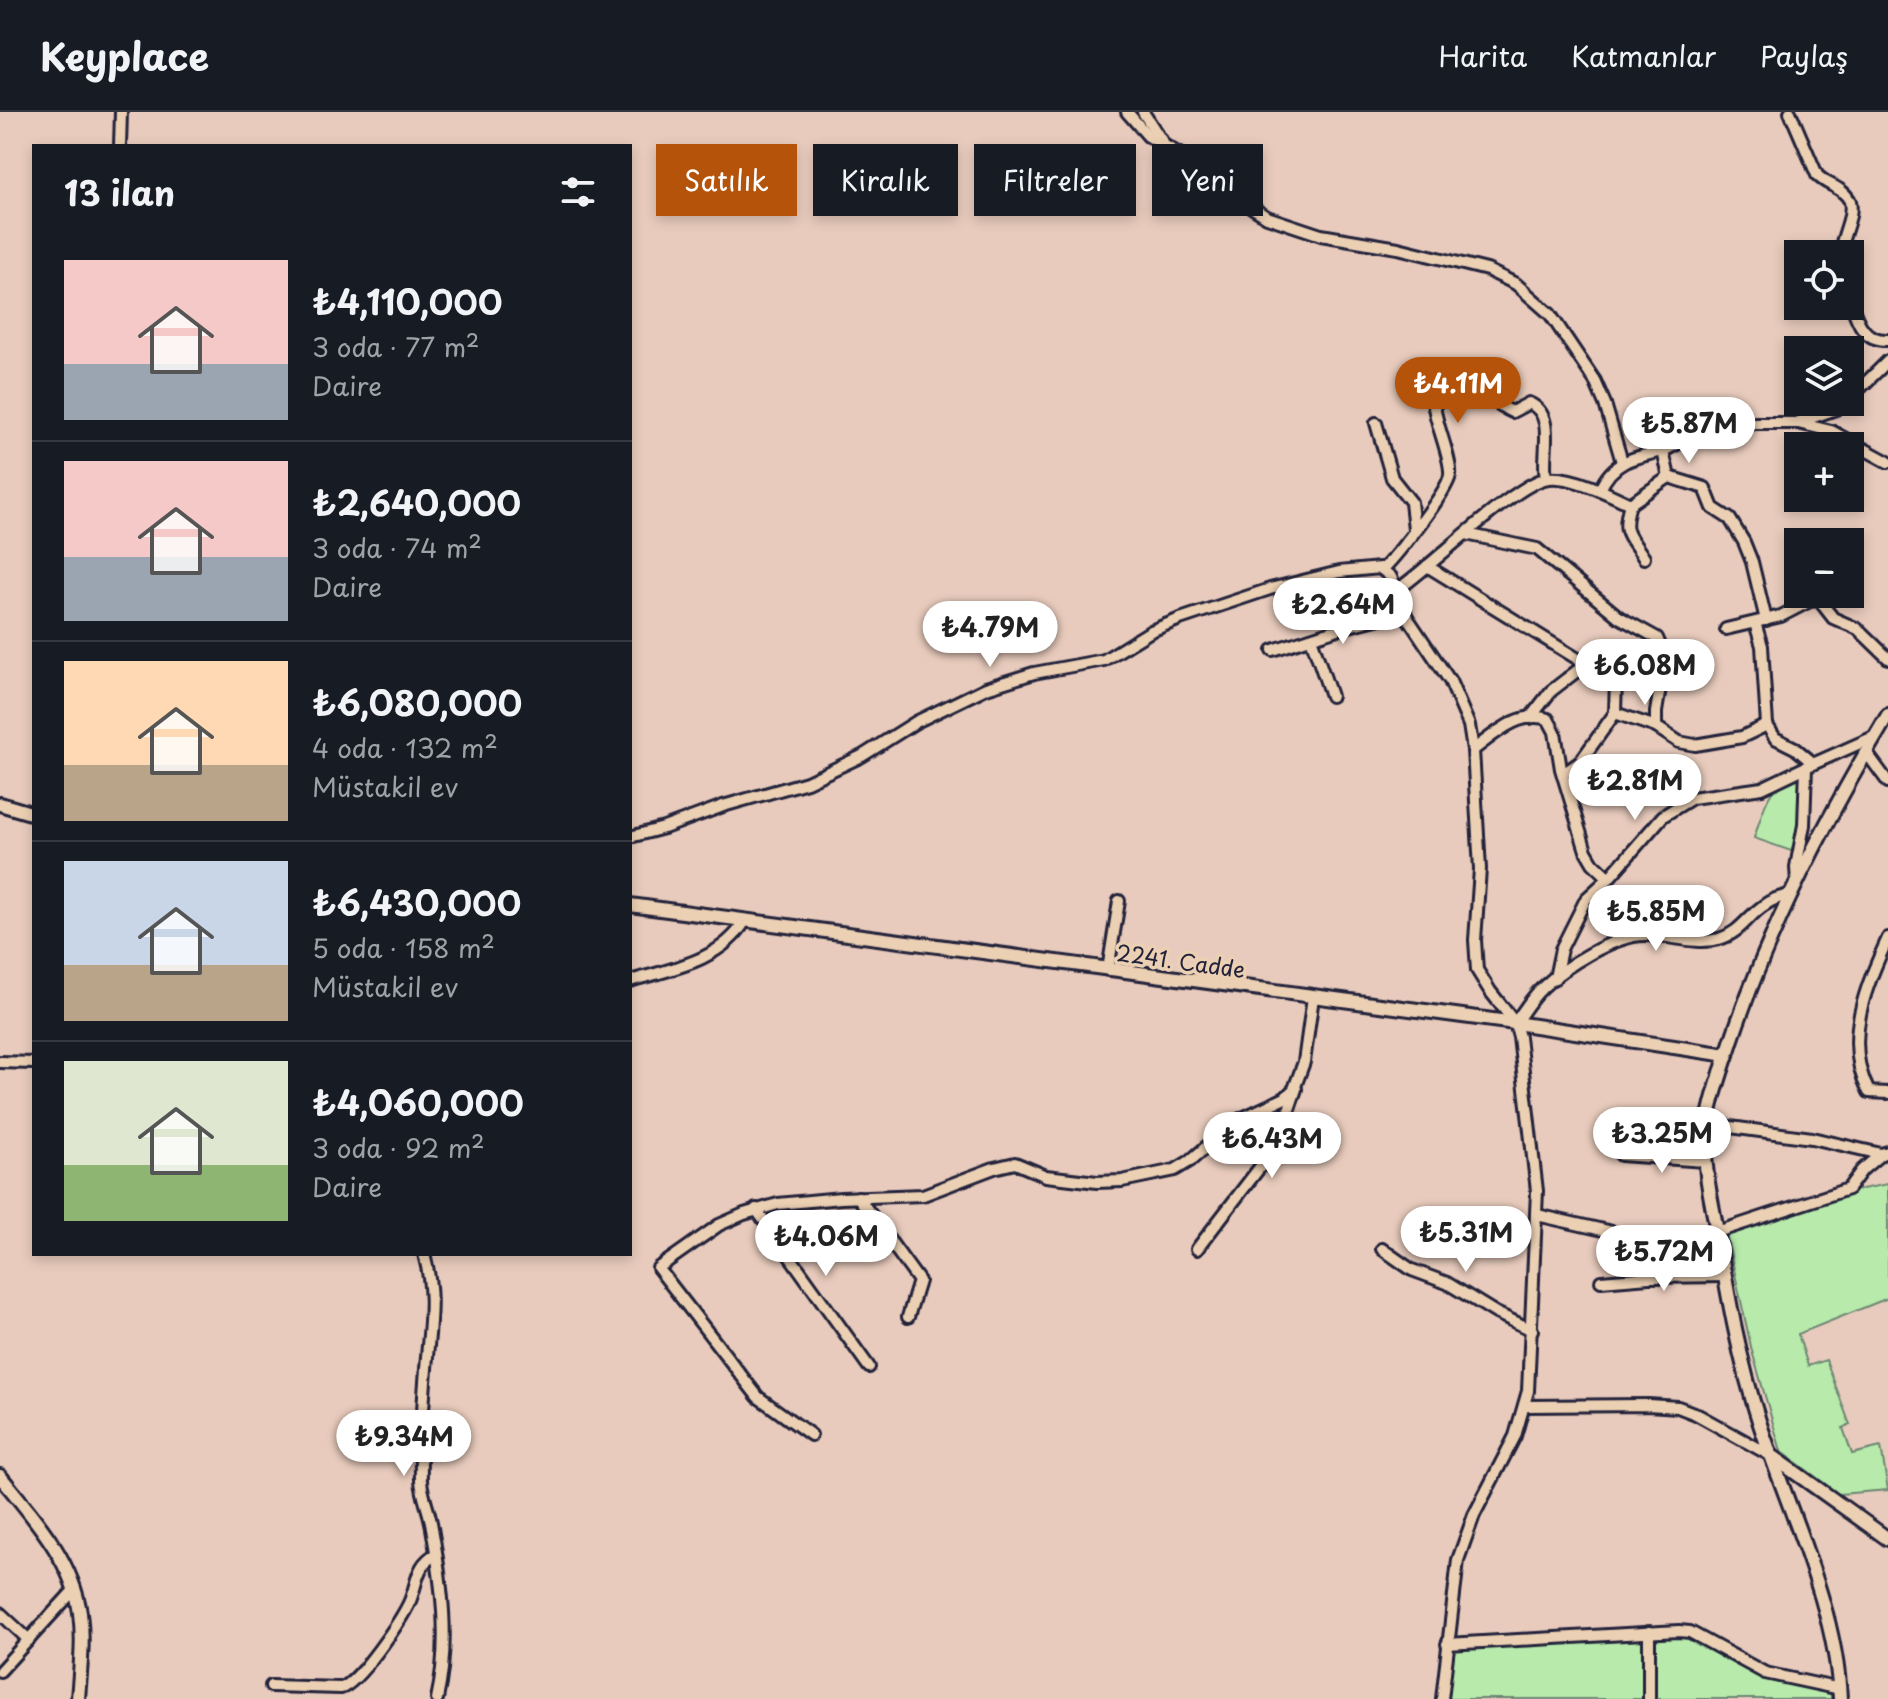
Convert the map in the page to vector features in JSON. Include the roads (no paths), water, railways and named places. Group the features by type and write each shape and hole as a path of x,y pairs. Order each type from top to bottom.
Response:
{"street":[{"path":"120,144 121,112"},
{"path":"1127,112 1141,130 1164,144"},
{"path":"1143,112 1164,144"},
{"path":"1790,112 1817,175 1825,182 1836,185 1850,201 1851,215 1842,240"},
{"path":"1263,215 1321,235 1398,248 1487,270 1523,288 1550,314 1595,381 1622,462"},
{"path":"1859,320 1866,335 1874,340 1888,340"},
{"path":"1864,384 1888,361"},
{"path":"1383,569 1446,487 1450,476 1449,455 1432,402 1433,387 1439,381 1450,377 1469,381 1485,389 1512,412 1526,403 1536,405 1546,429 1543,456 1546,478"},
{"path":"1796,423 1816,416"},
{"path":"1376,423 1392,478 1411,502 1414,529"},
{"path":"1600,490 1606,478 1622,462 1663,451 1687,439 1755,423 1796,423 1831,431 1888,462"},
{"path":"1663,451 1669,477"},
{"path":"1644,558 1631,542 1625,528 1630,504 1669,477"},
{"path":"1669,477 1705,488 1713,508 1730,519 1752,562 1761,621 1767,725 1775,738 1795,748 1810,765 1794,888"},
{"path":"1397,590 1522,490 1546,478 1600,490 1630,504"},
{"path":"1466,534 1537,549 1619,617 1657,638 1662,650 1663,669 1656,727"},
{"path":"1427,566 1586,664 1616,674 1615,713 1580,762 1563,774"},
{"path":"632,836 816,779 972,694 1034,673 1104,660 1151,631 1189,615 1270,589 1339,572 1383,569 1391,577 1404,612 1450,681 1469,725 1480,869 1475,940 1477,970 1515,1023 1522,1053 1535,1167 1537,1215 1532,1330 1524,1406 1508,1452 1466,1536 1455,1575 1442,1699"},
{"path":"1726,629 1761,621 1819,600 1833,618 1858,629 1888,658"},
{"path":"1273,650 1404,612"},
{"path":"1311,638 1331,696"},
{"path":"1530,718 1551,691 1586,664"},
{"path":"1615,713 1656,727 1679,742 1695,745 1742,737 1767,725"},
{"path":"1447,1644 1690,1632 1765,1673 1840,1694 1836,1657 1821,1600 1748,1385 1705,1161 1708,1124 1727,1055 1762,959 1794,888 1888,715"},
{"path":"1473,750 1512,722 1538,716 1548,719 1553,725 1563,774 1586,851 1593,863 1609,878"},
{"path":"1555,978 1561,949 1586,899 1609,878 1663,816 1683,801 1762,788 1876,736"},
{"path":"1866,752 1888,782"},
{"path":"0,804 32,813"},
{"path":"1515,1023 1541,988 1605,947 1632,936 1723,938 1740,929 1760,908 1794,888"},
{"path":"1108,970 1119,901"},
{"name":"2241. Cadde","path":"632,905 1515,1023 1727,1055"},
{"path":"632,980 695,962 728,942 745,921"},
{"path":"1888,938 1856,1022 1858,1065 1863,1081 1869,1092 1888,1093"},
{"path":"1197,1249 1277,1145 1304,1062 1313,997"},
{"path":"0,1062 32,1063"},
{"path":"811,1435 758,1397 658,1268 719,1225 756,1209 778,1204 923,1195 1015,1163 1046,1176 1097,1182 1122,1181 1175,1170 1190,1161 1227,1128 1285,1098 1297,1084"},
{"path":"1708,1124 1812,1138 1884,1153"},
{"path":"1717,1232 1848,1189 1862,1170 1884,1153"},
{"path":"1621,1155 1705,1161"},
{"path":"858,1197 919,1281 908,1317"},
{"path":"756,1209 869,1367"},
{"path":"1537,1215 1722,1257"},
{"path":"1382,1249 1412,1270 1447,1283 1496,1313 1532,1330"},
{"path":"424,1256 433,1303 426,1370 421,1480 436,1554 444,1622 443,1673 437,1699"},
{"path":"1601,1281 1660,1276 1725,1276"},
{"path":"1524,1406 1678,1407 1772,1456 1888,1539"},
{"path":"0,1476 58,1554 74,1590 80,1611 82,1641 78,1699"},
{"path":"271,1686 315,1693 346,1687 360,1675 409,1602 422,1563 436,1554"},
{"path":"0,1671 74,1590"},
{"path":"0,1613 29,1640"},
{"path":"1649,1632 1649,1699"}]}
